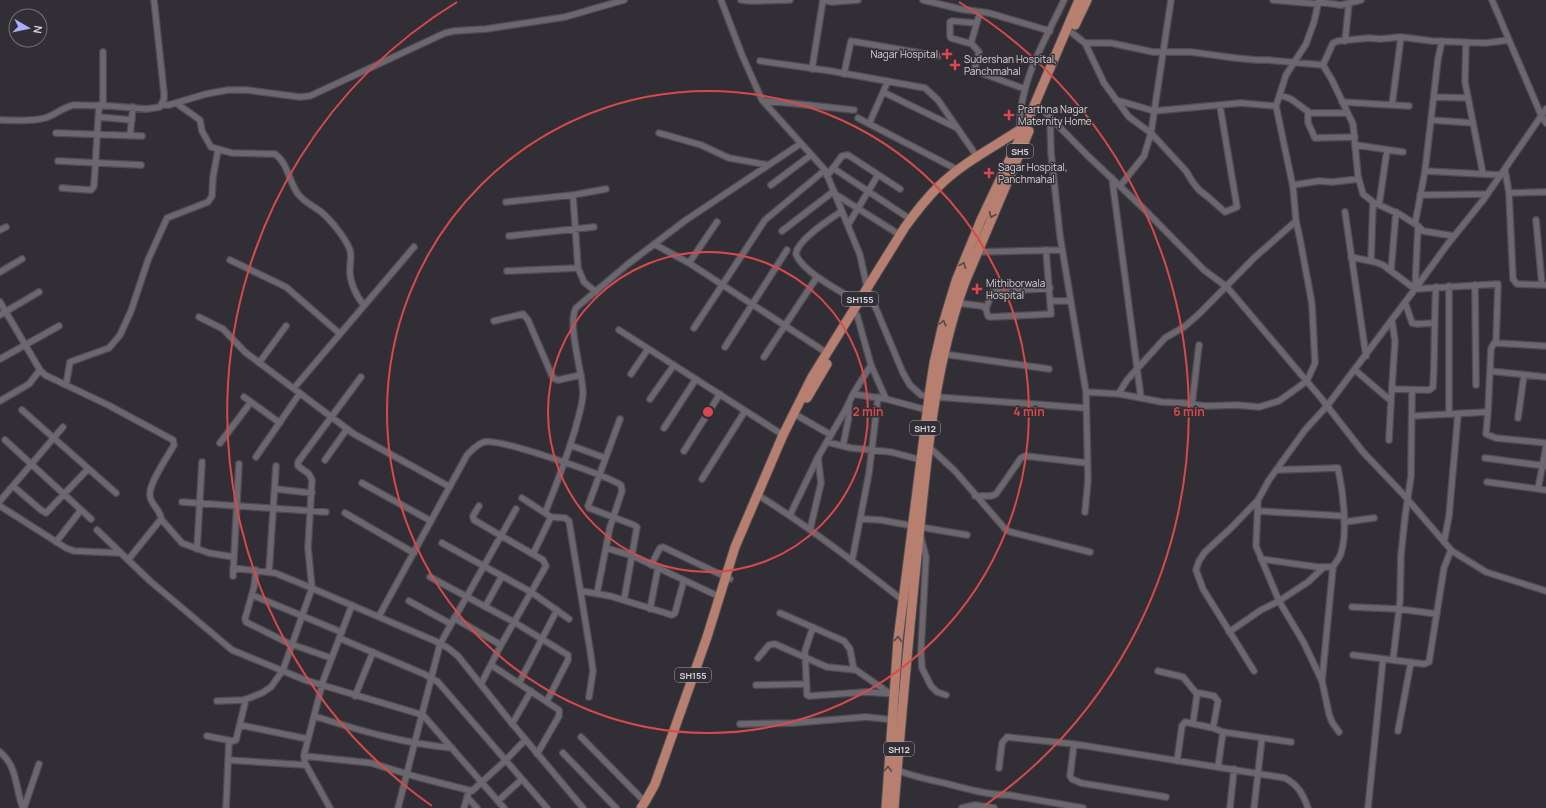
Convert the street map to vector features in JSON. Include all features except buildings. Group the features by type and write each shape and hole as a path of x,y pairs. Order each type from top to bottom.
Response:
{"main road":[{"name":"SH12","path":"904,601 909,555 917,529 921,460 927,410 933,397 934,363 943,324 956,281 981,220 1021,140 1025,127 1037,104 1079,0"},
{"path":"1037,104 1087,0"},
{"name":"SH155","path":"748,521 762,497 798,416 857,315 869,290 910,219 939,186 958,170 1025,127"},
{"name":"SH155","path":"644,806 657,776 748,521 783,435 812,377 858,302 869,290 920,214 937,194 951,181 980,161 1007,144 1021,140"},
{"name":"SH5","path":"914,575 917,529 929,447 933,397 943,354 957,303 1021,140"},
{"name":"SH12","path":"894,808 914,575"},
{"name":"SH155","path":"644,806 657,788 698,681 710,646 728,578"},
{"path":"886,808 892,693 904,601"}],"street":[{"path":"154,0 163,80 164,99 162,105"},
{"path":"0,120 39,119 52,115 68,106 101,105 133,108 156,108 162,105 169,105 206,94 228,90 247,90 305,97 454,30 486,29 565,17 624,0"},
{"path":"719,0 742,55 764,101 824,170 827,176 860,255 869,290 901,368 910,386 921,395 933,397 1086,408"},
{"path":"741,0 790,0"},
{"path":"812,69 823,0 832,2 858,0"},
{"path":"922,0 960,9 989,13 1050,31"},
{"path":"1025,127 1019,115 1021,101 1032,69 1064,0"},
{"path":"1120,186 1144,156 1151,133 1170,0"},
{"path":"1273,0 1318,2 1336,5 1361,0"},
{"path":"1492,0 1541,115 1546,123"},
{"path":"1086,392 1119,394 1162,402 1215,407 1237,405 1258,407 1279,401 1307,381 1315,364 1312,304 1296,221 1293,184 1276,106 1286,75 1306,44 1318,2"},
{"path":"1345,41 1349,3"},
{"path":"972,44 976,23 980,12"},
{"path":"976,23 950,22 951,38 972,44 979,52 975,68 977,72 1025,89"},
{"path":"1072,33 1085,43 1098,72 1129,117 1151,133 1186,171 1199,190 1225,212 1237,207 1220,106"},
{"path":"1323,65 1333,43 1338,41 1401,36 1432,41 1486,43 1509,40"},
{"path":"1392,105 1401,36"},
{"path":"844,74 851,41 938,56"},
{"path":"1415,289 1416,225 1438,59 1442,41"},
{"path":"1466,42 1464,75 1483,174"},
{"path":"1085,43 1111,43 1153,52 1191,52 1257,60 1323,65"},
{"path":"62,188 86,190 93,188 95,183 101,105 103,52"},
{"path":"760,61 925,88 938,100 978,158"},
{"path":"1323,65 1353,124 1359,179 1363,194 1373,202 1396,212 1423,231 1454,236"},
{"path":"869,124 888,81"},
{"path":"883,92 957,128"},
{"path":"1280,95 1291,99 1310,113 1348,113"},
{"path":"1434,97 1468,98"},
{"path":"1116,100 1154,111 1241,103 1276,106"},
{"path":"764,101 854,110"},
{"path":"1342,102 1409,106"},
{"path":"176,103 186,109 201,122 202,131 208,145 218,150 232,152 276,154 281,159 297,193 326,216 350,249 350,270 352,281 358,298 364,305"},
{"path":"1037,104 1087,155 1142,206 1204,270 1227,287 1307,381 1363,452 1407,498 1451,550 1486,572 1546,591"},
{"path":"130,136 133,108"},
{"path":"1254,671 1229,632 1224,620 1203,589 1196,570 1199,561 1205,552 1258,500 1276,470 1305,430 1327,406 1366,356 1454,236 1506,170 1546,109"},
{"path":"1310,113 1308,115 1308,123 1315,138 1355,137"},
{"path":"1050,116 1051,152 1062,250 1086,392 1088,480 1085,512"},
{"path":"99,117 132,120"},
{"path":"858,118 958,170"},
{"path":"1431,120 1473,122"},
{"path":"56,133 142,136"},
{"path":"659,133 702,145 729,158 768,165"},
{"path":"545,513 565,463 582,404 583,392 573,317 576,308 628,264 686,220 800,144"},
{"path":"1356,145 1403,152"},
{"path":"66,385 70,362 104,350 115,342 120,335 131,311 148,260 167,218 211,199 218,150"},
{"path":"1379,205 1387,150"},
{"path":"827,176 845,155 848,155 900,189"},
{"path":"771,185 811,156"},
{"path":"58,161 141,165"},
{"path":"833,168 910,219"},
{"path":"694,328 765,220 824,170"},
{"path":"1506,170 1509,193 1514,279 1517,284 1544,285 1536,220"},
{"path":"1424,172 1501,175"},
{"path":"848,225 867,191 878,175"},
{"path":"1112,178 1141,398"},
{"path":"1293,184 1359,179"},
{"path":"506,202 573,196 606,190"},
{"path":"834,192 900,235"},
{"path":"782,231 834,192"},
{"path":"1509,193 1546,192"},
{"path":"1420,194 1487,194"},
{"path":"573,196 578,268 584,282 596,292"},
{"path":"1371,261 1373,202"},
{"path":"842,211 825,222 799,246 796,251 797,258 801,264 817,276 858,302"},
{"path":"1345,212 1366,356"},
{"path":"1391,271 1396,212"},
{"path":"1119,394 1127,380 1165,338 1195,317 1255,258 1296,221"},
{"path":"689,263 717,222"},
{"path":"0,230 6,227"},
{"path":"509,236 594,227"},
{"path":"654,244 689,263 827,353"},
{"path":"294,388 414,247"},
{"path":"725,347 787,250"},
{"path":"1046,250 1050,288 1052,312 1049,315 988,316 986,309 993,292 1050,288"},
{"path":"977,252 1062,250"},
{"path":"1351,256 1382,265 1415,289 1498,284 1496,342"},
{"path":"0,272 22,259"},
{"path":"230,260 286,287 340,333"},
{"path":"507,272 578,268"},
{"path":"764,357 817,276"},
{"path":"1475,285 1476,385"},
{"path":"1448,414 1449,286"},
{"path":"1392,389 1428,390 1433,387 1436,287"},
{"path":"3,313 39,292"},
{"path":"1051,301 1071,301"},
{"path":"0,302 3,313 40,370 45,375 173,440 174,445 150,491 152,502 160,513 161,518 178,540 210,554 234,557"},
{"path":"1406,302 1412,323 1434,323"},
{"path":"957,303 982,306 986,309"},
{"path":"494,321 523,314 528,320 553,378 558,380 581,376"},
{"path":"857,315 870,365 886,399"},
{"path":"199,316 223,329 259,364 294,388 347,429 391,456 450,487"},
{"path":"1390,440 1395,341 1392,320"},
{"path":"0,359 59,326"},
{"path":"259,364 286,326"},
{"path":"619,330 783,435"},
{"path":"1546,346 1496,342 1492,344 1486,434 1496,438 1546,443"},
{"path":"1192,404 1199,344"},
{"path":"630,374 648,349"},
{"path":"943,354 1049,369"},
{"path":"650,399 674,365"},
{"path":"790,515 818,457 870,365"},
{"path":"0,401 29,384 40,370"},
{"path":"1355,370 1391,401"},
{"path":"1490,371 1546,377"},
{"path":"1518,418 1524,375"},
{"path":"217,702 246,699 267,690 283,670 312,588 308,548 312,477 298,466 298,462 361,378"},
{"path":"664,428 696,379"},
{"path":"1393,660 1399,609 1401,555 1407,498 1411,476 1412,390"},
{"path":"256,457 300,393"},
{"path":"684,451 720,394"},
{"path":"853,394 878,397 927,410"},
{"path":"244,397 280,423"},
{"path":"852,561 861,519 878,397"},
{"path":"220,443 251,402"},
{"path":"843,446 849,416 849,402"},
{"path":"22,410 116,493"},
{"path":"702,479 745,411"},
{"path":"1412,416 1488,412"},
{"path":"1444,542 1449,516 1458,414"},
{"path":"798,416 831,435"},
{"path":"620,419 588,506 589,508 637,527 624,600"},
{"path":"0,501 63,427"},
{"path":"325,460 347,429"},
{"path":"5,440 91,519"},
{"path":"379,616 467,455 473,448 484,442 491,442 523,449 565,463 617,483 622,487 621,496 606,548 597,593"},
{"path":"827,442 871,451 891,452 921,460"},
{"path":"570,445 605,458"},
{"path":"929,447 955,472 1006,530 1090,552"},
{"path":"1538,489 1544,466 1546,447"},
{"path":"975,496 991,496 996,494 1021,458 1025,456 1087,463"},
{"path":"810,530 821,483 818,457"},
{"path":"1484,458 1544,466"},
{"path":"197,549 202,462"},
{"path":"233,576 239,464"},
{"path":"269,572 276,466"},
{"path":"1276,470 1338,468 1343,490 1344,519 1341,554 1333,567 1322,681"},
{"path":"12,486 44,513 48,512 88,469"},
{"path":"1487,482 1546,490"},
{"path":"362,483 431,521"},
{"path":"274,490 312,493"},
{"path":"762,497 790,515 912,607"},
{"path":"522,498 551,517 565,518 569,520 593,671 589,697"},
{"path":"1258,500 1256,546 1279,601 1304,643 1322,681 1329,714 1332,722 1339,732"},
{"path":"182,502 326,512"},
{"path":"0,506 74,552 121,554"},
{"path":"479,506 473,516 474,520 544,560 546,566 501,645 481,684"},
{"path":"398,808 440,644 516,509"},
{"path":"56,542 81,510"},
{"path":"1258,511 1344,519 1374,518"},
{"path":"345,513 414,553"},
{"path":"533,554 551,517"},
{"path":"128,560 161,518"},
{"path":"861,519 882,520 917,529 967,535"},
{"path":"917,529 926,557 920,650 922,668 931,686 937,692 946,695"},
{"path":"97,530 150,581 232,650 322,685 422,715 504,808"},
{"path":"442,543 531,592 569,619"},
{"path":"651,565 660,548 663,546 728,578"},
{"path":"606,548 633,556 720,597"},
{"path":"1353,655 1424,664 1430,662 1444,568 1451,550"},
{"path":"1261,559 1333,567"},
{"path":"1229,632 1261,610 1279,601 1308,582 1324,567"},
{"path":"233,568 269,572 312,588 379,616 440,644 458,656 525,740 583,808"},
{"path":"650,608 658,568"},
{"path":"256,570 254,588 245,619 246,622 292,644 331,658"},
{"path":"485,607 502,576"},
{"path":"430,577 514,622 566,653 569,658 547,701"},
{"path":"581,591 597,593 624,600 669,615 674,614 684,580"},
{"path":"252,595 302,616 373,652 432,677 444,688 544,807"},
{"path":"409,601 451,624"},
{"path":"330,808 306,765 304,756 322,685 352,605"},
{"path":"1352,607 1399,609 1437,614"},
{"path":"519,684 557,610"},
{"path":"780,613 844,641 848,645 854,670"},
{"path":"454,618 501,645"},
{"path":"814,627 804,651 807,695 811,697 866,692 904,693"},
{"path":"758,658 772,644 827,667 854,670 863,673 892,693"},
{"path":"355,696 373,652"},
{"path":"1368,808 1383,659"},
{"path":"1398,731 1412,662"},
{"path":"491,665 547,701 557,708 560,713 537,754"},
{"path":"1158,672 1183,677 1198,694 1214,696 1217,699 1213,728"},
{"path":"756,685 806,684"},
{"path":"512,724 531,691"},
{"path":"1193,723 1196,696 1198,694"},
{"path":"207,736 229,741 236,740 246,699"},
{"path":"314,716 367,733 415,744 452,748"},
{"path":"740,724 793,723 866,717 902,720"},
{"path":"1177,761 1182,726 1185,722 1213,728 1223,732 1291,742"},
{"path":"240,725 308,739"},
{"path":"1218,767 1223,732"},
{"path":"580,737 644,806"},
{"path":"999,768 1002,743 1007,737 1074,744 1285,778 1296,786 1303,796 1308,808"},
{"path":"1254,808 1262,738"},
{"path":"464,808 468,794 505,761 525,740"},
{"path":"226,808 229,741"},
{"path":"1074,744 1070,776 1072,779 1081,783 1166,797"},
{"path":"0,752 6,757 12,766 16,779 17,792 23,808"},
{"path":"563,753 616,808"},
{"path":"304,756 371,763 468,794 477,808"},
{"path":"228,760 306,765"},
{"path":"23,808 39,764"},
{"path":"897,770 912,776 969,790 1016,796 1084,808"},
{"path":"1230,808 1234,770"},
{"path":"498,801 521,780"},
{"path":"962,808 975,805 994,808"}],"place":[{"name":"Nagar Hospital","path":"947,54"},
{"name":"Sudershan Hospital, Panchmahal","path":"955,65"},
{"name":"Prarthna Nagar Maternity Home","path":"1009,115"},
{"name":"Sagar Hospital, Panchmahal","path":"989,173"},
{"name":"Mithiborwala Hospital","path":"977,289"}]}
